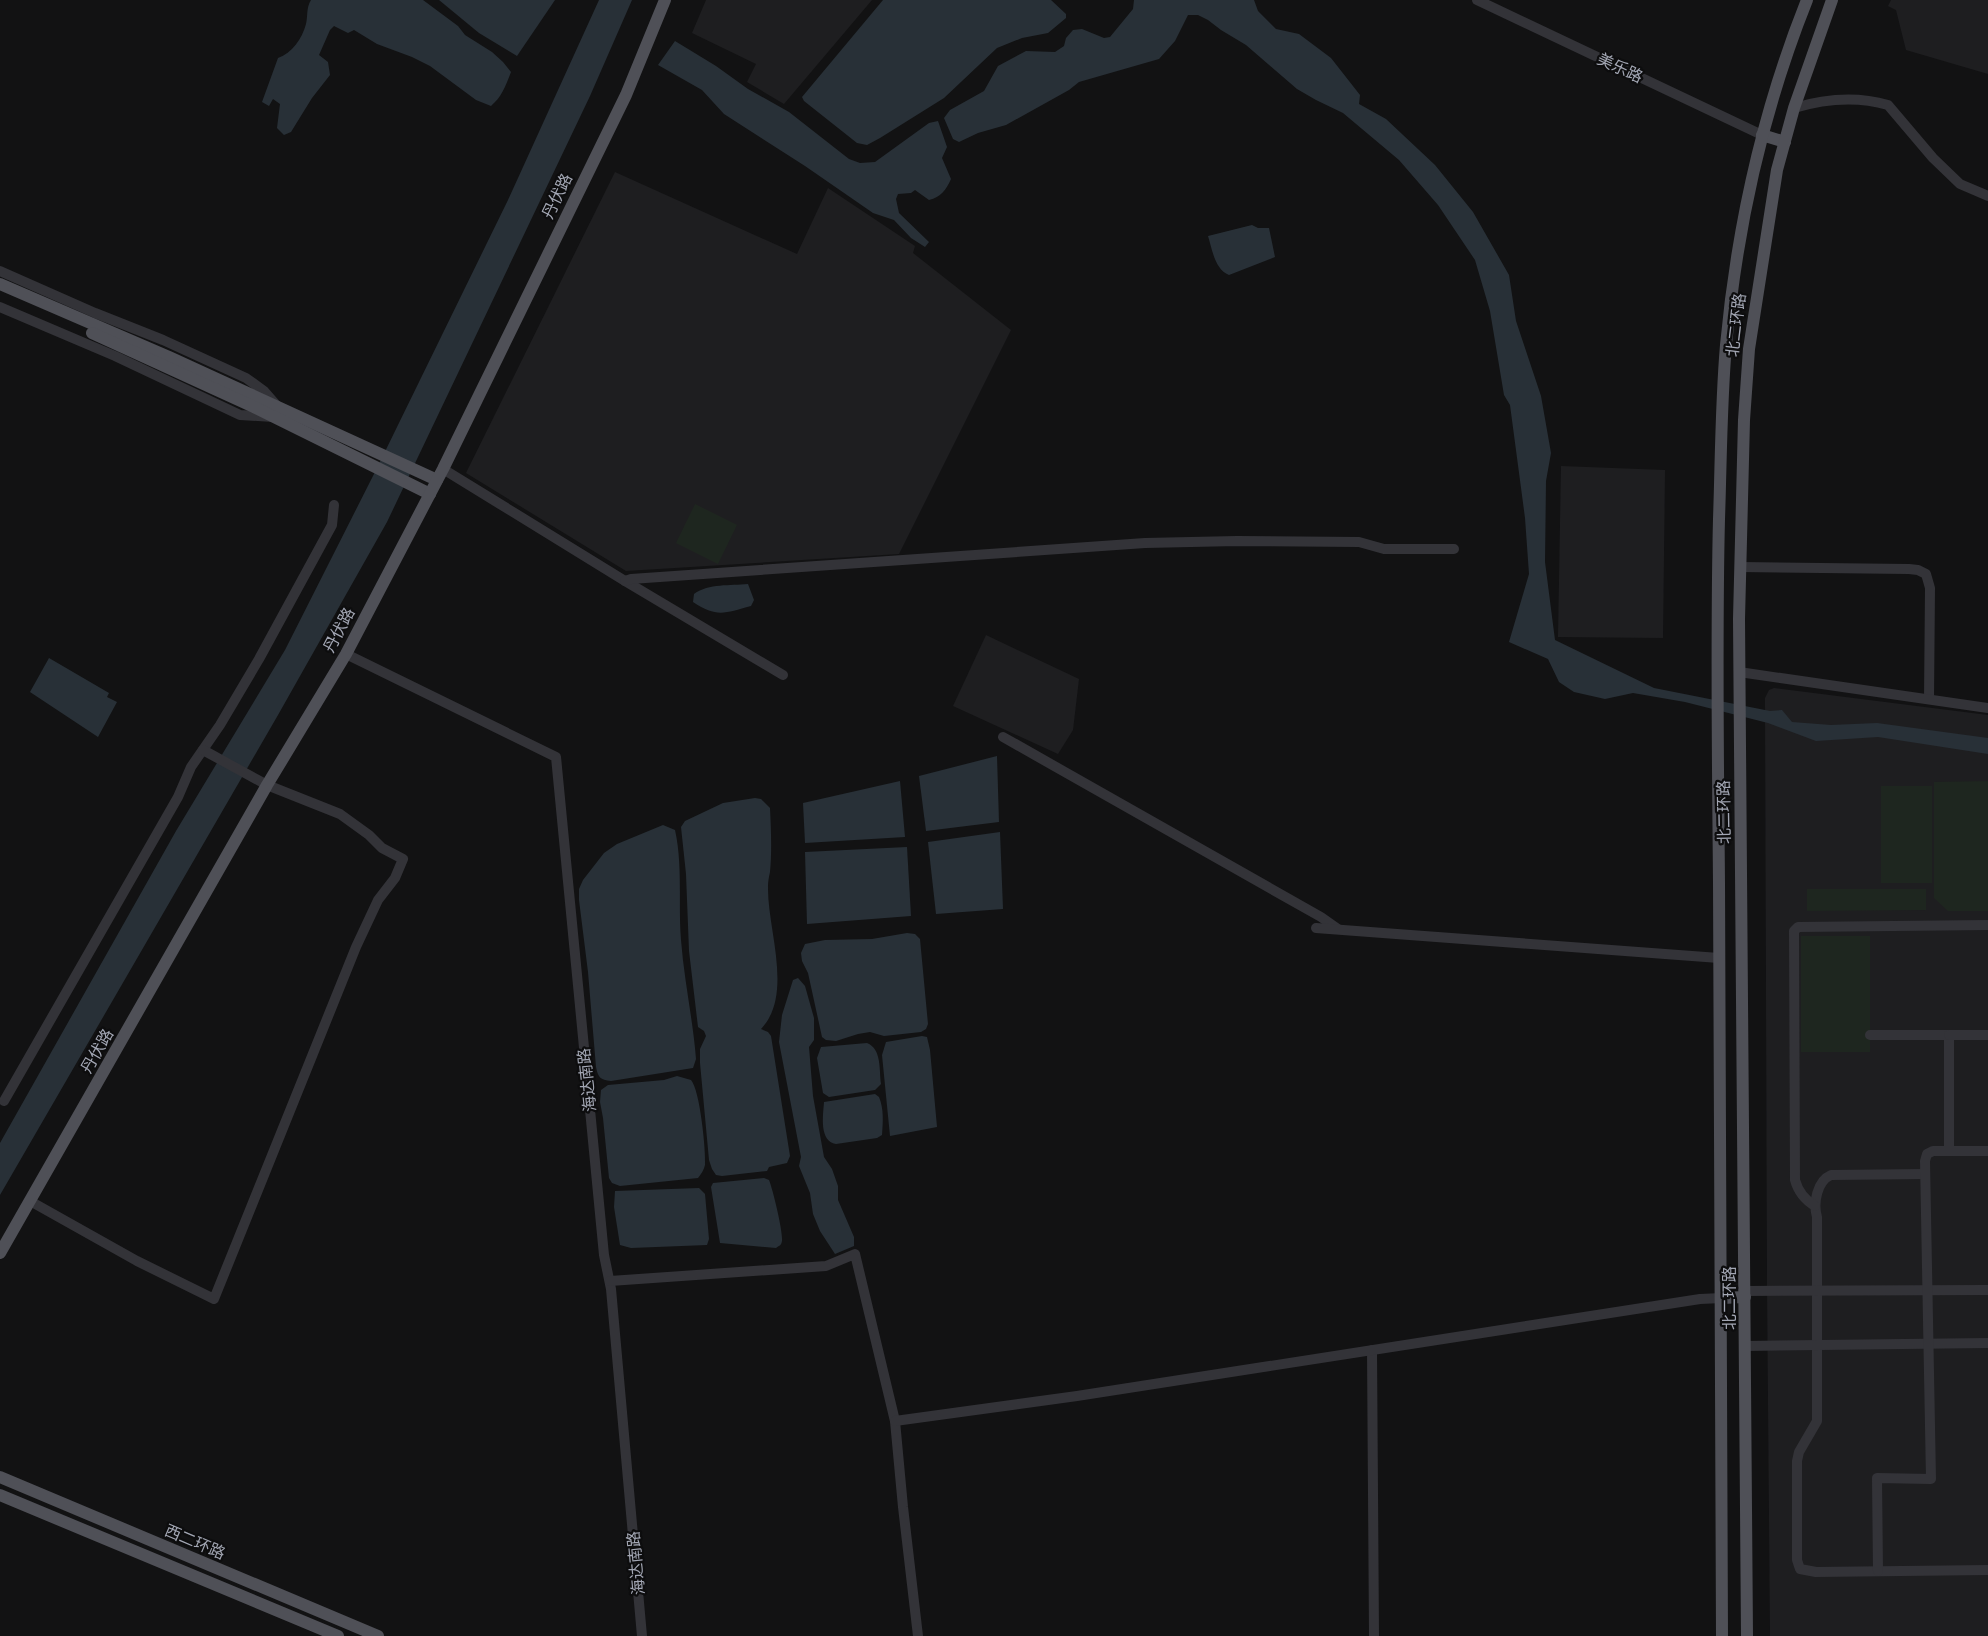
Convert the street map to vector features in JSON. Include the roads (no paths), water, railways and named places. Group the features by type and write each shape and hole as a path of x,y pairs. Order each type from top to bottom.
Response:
{"main road":[{"name":"丹伏路","path":"0,1253 267,785 346,654 430,494 626,95 665,0"},
{"name":"北二环路","path":"1722,1636 1717,697 1718,558 1726,346 1735,278 1762,135 1808,0"},
{"name":"北二环路","path":"1747,1636 1739,672 1744,420 1749,349 1777,170 1794,108 1832,0"},
{"path":"1762,135 1785,142"},
{"path":"0,284 169,357 430,494"},
{"path":"0,293 276,412 417,470 440,474"},
{"path":"1718,558 1740,563"},
{"path":"1719,958 1742,961"},
{"path":"1722,1298 1745,1294"},
{"name":"西二环路","path":"0,1477 378,1636"},
{"name":"西二环路","path":"0,1495 338,1636"}],"street":[{"name":"美乐路","path":"1478,0 1762,135"},
{"path":"1794,108 1816,101 1856,100 1888,105 1933,158 1960,183 1988,196"},
{"path":"0,271 246,378 264,391 276,412 240,416 115,356 0,307"},
{"path":"440,474 783,675"},
{"path":"4,1101 178,797 191,767 206,752 259,659 332,525 334,505"},
{"path":"625,581 1145,543 1359,542 1384,549 1454,549"},
{"path":"1740,563 1909,569 1926,574 1930,588 1929,699"},
{"name":"海达南路","path":"346,654 556,757 604,1255 610,1281 642,1636"},
{"path":"1739,672 1988,708"},
{"path":"1003,737 1321,917 1338,929"},
{"path":"30,1201 137,1261 214,1299 356,947 378,900 395,878 403,859 382,848 369,835 340,814 267,785 206,752"},
{"path":"1815,1206 1803,1196 1795,1180 1794,931 1798,927 1988,925"},
{"path":"1316,928 1719,958"},
{"path":"1870,1035 1988,1035"},
{"path":"1949,1035 1949,1151"},
{"path":"1878,1571 1877,1478 1931,1479 1925,1174 1927,1154 1933,1151 1988,1151"},
{"path":"1925,1174 1831,1175 1825,1178 1820,1187 1815,1206 1818,1291 1817,1421 1799,1452 1797,1461 1797,1560 1800,1569 1807,1571 1988,1570"},
{"path":"610,1281 826,1266 855,1254 896,1421 918,1636"},
{"path":"1745,1294 1988,1290"},
{"path":"896,1421 1077,1396 1700,1299 1722,1298"},
{"path":"1745,1346 1988,1343"},
{"path":"1372,1350 1374,1636"}]}
